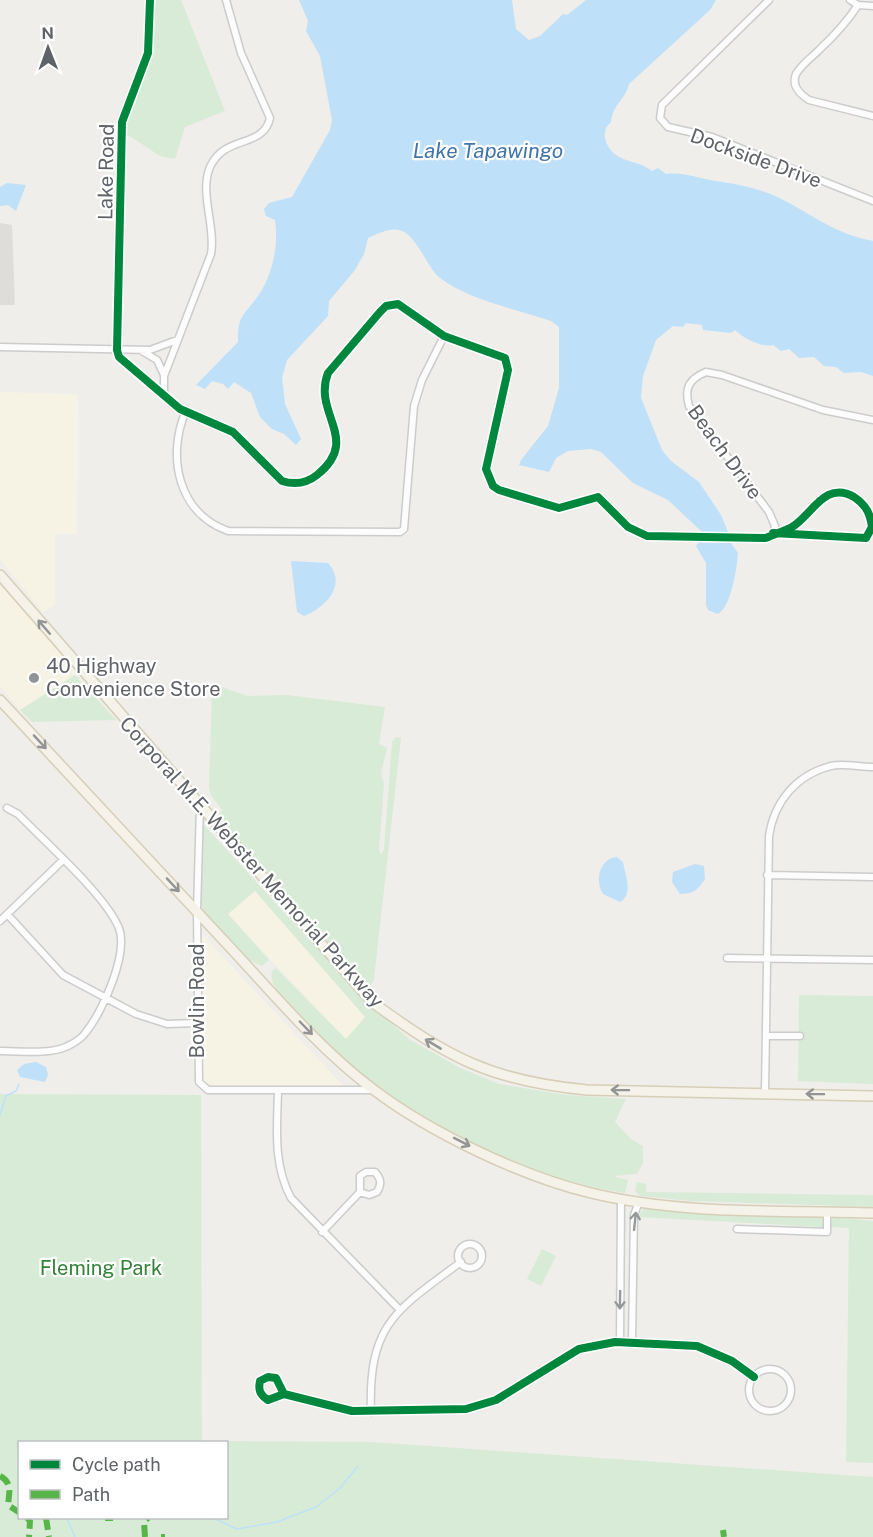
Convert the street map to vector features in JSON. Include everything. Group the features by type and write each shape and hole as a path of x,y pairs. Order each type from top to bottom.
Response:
{"main road":[{"name":"Corporal M.E. Webster Memorial Parkway","path":"0,574 372,1002 431,1044 465,1063 503,1077 542,1086 587,1090 873,1096"},
{"path":"0,700 310,1032 373,1090 415,1116 494,1157 588,1192 621,1199 675,1206 873,1213"}],"street":[{"name":"Lake Road","path":"117,350 122,122 148,53 150,0"},
{"path":"164,395 164,376 213,246 207,183 209,170 215,157 224,150 241,140 258,137 268,130 270,118 241,53 226,0"},
{"name":"Dockside Drive","path":"769,0 662,105 660,118 668,127 712,137 873,201"},
{"path":"849,0 873,6"},
{"path":"858,4 848,21 804,65 796,75 795,82 802,96 810,100 873,116"},
{"path":"117,350 119,357 185,413 233,432 282,481 303,483 327,467 338,448 338,440 324,400 324,384 328,373 386,306 398,304 444,336 505,358 508,363 486,469 493,486 499,490 559,508 598,497 628,527 647,536 766,538 773,533 791,528 819,499 836,492 849,494 862,502 870,514 872,527 866,538 773,533"},
{"path":"185,413 176,444 177,473 183,491 209,522 228,531 400,532 404,529 412,422 422,380 444,336"},
{"path":"0,347 141,351 159,349 178,339"},
{"path":"141,351 157,360 164,376"},
{"name":"Beach Drive","path":"773,533 775,526 769,512 689,406 687,390 691,381 706,372 722,375 823,410 873,420"},
{"path":"765,1093 767,875 769,836 774,813 790,789 804,778 831,766 873,767"},
{"name":"Bowlin Road","path":"200,806 197,911 198,1078 203,1088 278,1091"},
{"path":"0,1051 44,1051 66,1047 86,1033 118,966 122,945 119,927 108,908 18,814 7,808"},
{"path":"0,921 63,860"},
{"path":"767,875 873,877"},
{"path":"7,914 63,975 136,1014 167,1024 198,1023"},
{"path":"727,958 873,960"},
{"path":"766,1036 800,1036"},
{"path":"373,1090 278,1091 277,1146 281,1177 296,1206 399,1309"},
{"path":"322,1232 360,1192"},
{"path":"620,1342 621,1199"},
{"path":"632,1342 634,1215 639,1202"},
{"path":"737,1229 827,1232 827,1212"},
{"path":"371,1412 372,1363 377,1345 399,1309 461,1262"},
{"path":"621,1275 633,1275"},
{"path":"284,1394 339,1410 450,1411 481,1406 515,1389 579,1349 594,1344 620,1342 697,1346 732,1361 754,1377"},
{"path":"772,1369 785,1375 792,1387 785,1406 772,1412 759,1408 750,1397 749,1390 754,1377 759,1372 772,1369"}],"shaded area":[{"path":"0,223 12,225 15,305 0,305"},
{"path":"0,392 78,394 77,534 55,534 55,605 43,612 0,559"},
{"path":"0,582 77,673 20,710 0,686"},
{"path":"255,891 365,1017 346,1040 228,914"},
{"path":"200,932 344,1087 219,1088 205,1084 201,1076"}],"green space":[{"path":"149,0 181,0 225,111 185,127 175,159 160,156 122,131 148,53"},
{"path":"75,675 116,720 32,722 20,710"},
{"path":"221,687 248,696 287,695 385,707 379,744 387,748 381,773 384,784 379,850 381,855 384,849 392,742 396,737 401,738 374,979 370,987 366,986 218,816 222,810 211,795 209,788 212,690"},
{"path":"204,825 361,996 409,1039 460,1068 499,1084 566,1095 626,1099 615,1122 631,1139 643,1146 643,1163 637,1174 613,1176 628,1180 625,1193 579,1184 534,1170 490,1152 407,1107 333,1049 276,990 272,971 276,968 346,1039 365,1017 255,891 228,914 269,960 262,966 249,960 204,913 201,904 202,828"},
{"path":"799,995 873,996 873,1084 798,1081"},
{"name":"Fleming Park","path":"0,1094 201,1095 202,1441 18,1441 18,1519 228,1519 228,1441 372,1442 873,1477 873,1537 0,1537"},
{"path":"726,1099 873,1100 873,1102"},
{"path":"637,1182 646,1184 646,1192 873,1195 873,1207 692,1201 640,1196 635,1191"},
{"path":"644,1208 682,1212 822,1217 823,1227 638,1217"},
{"path":"833,1217 873,1221 873,1463 846,1462 849,1228 830,1227"},
{"path":"542,1249 556,1256 541,1286 527,1279"}],"water":[{"name":"Lake Tapawingo","path":"299,0 512,0 516,29 529,40 540,36 563,14 567,15 586,0 716,0 710,10 629,84 606,129 605,138 608,146 618,156 652,171 658,168 666,174 685,175 766,192 845,233 873,241 873,376 861,372 844,373 836,367 824,366 814,357 799,358 789,349 781,351 773,345 753,342 735,330 731,333 703,330 702,325 686,323 683,327 673,326 656,340 643,376 641,398 662,450 671,461 699,482 721,515 728,532 703,533 668,500 633,483 601,452 591,449 568,451 556,458 549,472 519,465 548,426 559,388 559,327 551,321 493,303 452,286 435,273 411,237 399,230 379,233 368,238 364,254 355,270 329,301 328,316 287,360 282,378 285,404 301,439 296,445 284,434 272,429 260,417 251,393 234,382 228,389 223,384 212,381 205,389 196,385 238,342 241,318 261,292 270,272 275,251 276,230 275,220 266,216 264,209 269,203 292,197 330,130 332,120 320,56 306,31 308,21"},
{"path":"7,183 26,185 16,211 8,205 0,206 0,187"},
{"path":"699,542 731,543 738,553 730,596 723,610 718,614 708,610 706,605 706,563 696,546"},
{"path":"291,561 328,563 336,579 335,587 326,602 304,616 297,612"},
{"path":"617,857 623,862 628,884 627,894 620,902 603,894 599,883 600,871 606,861"},
{"path":"695,864 704,866 705,879 695,891 680,894 672,882 673,872"},
{"path":"36,1062 46,1067 48,1075 45,1082 20,1077 17,1070 24,1064"}],"waterway":[{"path":"0,1115 6,1096 16,1091 19,1084"},
{"path":"215,1519 237,1529 277,1522 316,1507 340,1488 358,1466"},
{"path":"67,1519 75,1537"}],"marked path":[{"path":"0,1476 9,1485 8,1505 18,1512"},
{"path":"28,1519 30,1521 29,1537"},
{"path":"46,1519 49,1537"},
{"path":"145,1537 144,1522 147,1519"},
{"path":"723,1530 724,1537"}],"cycle path":[{"path":"150,0 148,53 122,122 117,350 119,357 180,409 233,432 282,481 301,482 317,475 330,462 335,450 336,438 326,401 325,388 328,373 386,306 398,304 444,336 505,358 508,370 486,469 493,486 499,490 559,508 598,497 628,527 647,536 766,538 772,535 776,534 779,533 783,531 787,530 792,527 820,501 835,493 844,493 862,503 869,513 872,527 866,538 773,533"},
{"path":"284,1394 276,1378 268,1377 260,1381 260,1392 268,1400 284,1394 352,1411 466,1409 496,1400 579,1349 615,1342 697,1346 732,1361 754,1377"}],"place":[{"name":"40 Highway Convenience Store","path":"34,678"}]}
